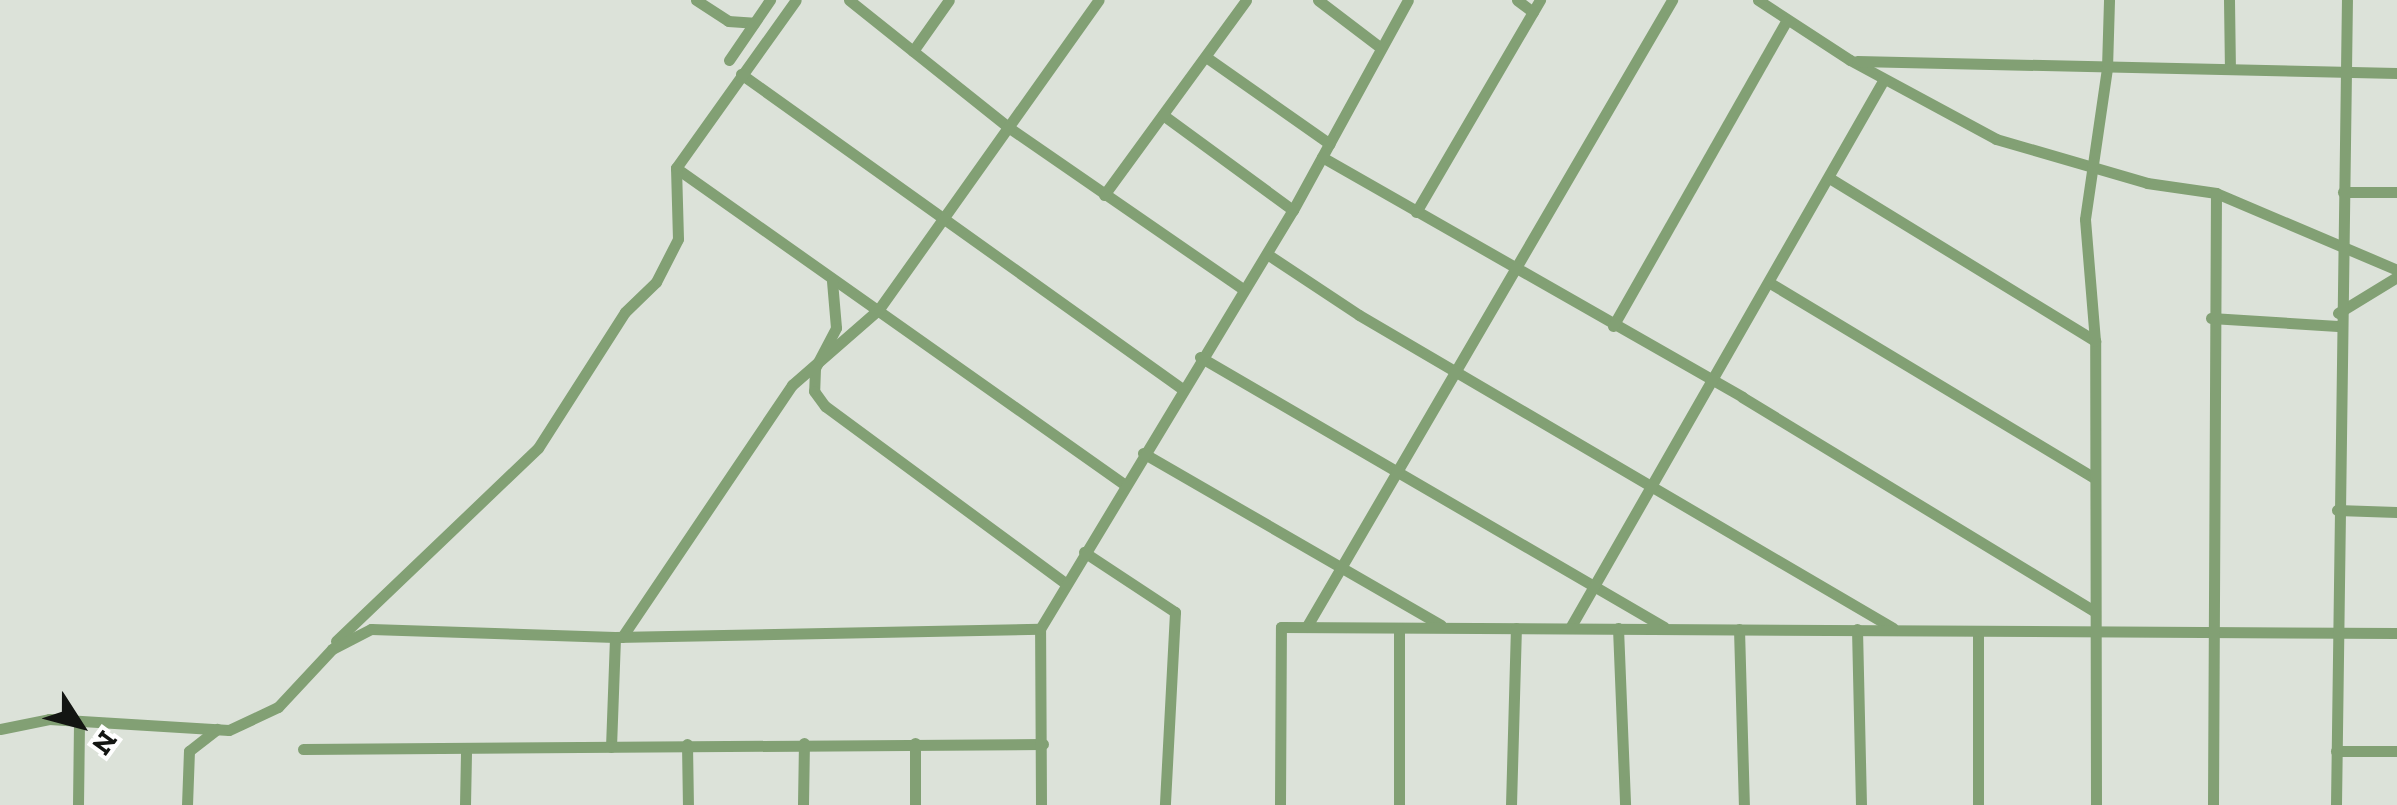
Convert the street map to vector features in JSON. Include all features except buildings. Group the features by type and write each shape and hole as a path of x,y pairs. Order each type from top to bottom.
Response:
{"street":[{"path":"696,0 728,20 754,23"},
{"path":"729,60 770,0"},
{"path":"186,805 189,751 218,729 278,708 332,649 339,635 538,448 626,312 656,282 678,240 676,168 796,0"},
{"path":"849,0 1008,127 1243,289"},
{"path":"914,51 949,0"},
{"path":"611,747 618,637 792,386 878,309 1099,0"},
{"path":"1104,195 1246,0"},
{"path":"1318,0 1381,48"},
{"path":"1041,805 1040,629 1181,388 1293,210 1408,0"},
{"path":"1516,0 1534,12"},
{"path":"1416,212 1540,0"},
{"path":"1307,626 1672,0"},
{"path":"1758,0 1786,22 1884,80 1996,139 2088,166 2216,193 2339,242 2397,273 2338,320 2211,318"},
{"path":"2096,805 2095,340 2088,166 2107,68 2109,0"},
{"path":"2229,0 2230,69"},
{"path":"2336,805 2339,242 2347,0"},
{"path":"1613,326 1786,22"},
{"path":"1206,57 1330,144"},
{"path":"1850,60 2397,72"},
{"path":"741,74 1181,388"},
{"path":"1570,628 1831,179 1884,80"},
{"path":"1163,115 1293,210"},
{"path":"1322,156 1713,380 2093,610"},
{"path":"676,168 1124,484"},
{"path":"1831,179 2095,340"},
{"path":"2343,192 2397,192"},
{"path":"2213,805 2211,318 2216,193"},
{"path":"1267,254 1893,628"},
{"path":"832,281 836,328 816,368 814,391 825,406 1066,584"},
{"path":"1770,284 2094,476"},
{"path":"1200,357 1595,582 1667,629"},
{"path":"1142,454 1444,627"},
{"path":"2337,510 2397,512"},
{"path":"1084,552 1175,612 1165,805"},
{"path":"1280,805 1281,627 1893,628 1978,634 2397,633"},
{"path":"1399,628 1399,805"},
{"path":"1511,805 1516,628"},
{"path":"1618,628 1625,805"},
{"path":"332,649 371,629 618,637 1040,629"},
{"path":"1739,629 1744,805"},
{"path":"1857,629 1860,805"},
{"path":"1978,634 1978,805"},
{"path":"0,728 80,721 218,729"},
{"path":"78,805 80,721"},
{"path":"804,743 804,805"},
{"path":"915,743 915,805"},
{"path":"303,749 466,753 688,744 1043,744"},
{"path":"688,744 688,805"},
{"path":"2336,751 2397,750"},
{"path":"465,805 466,753"}]}
